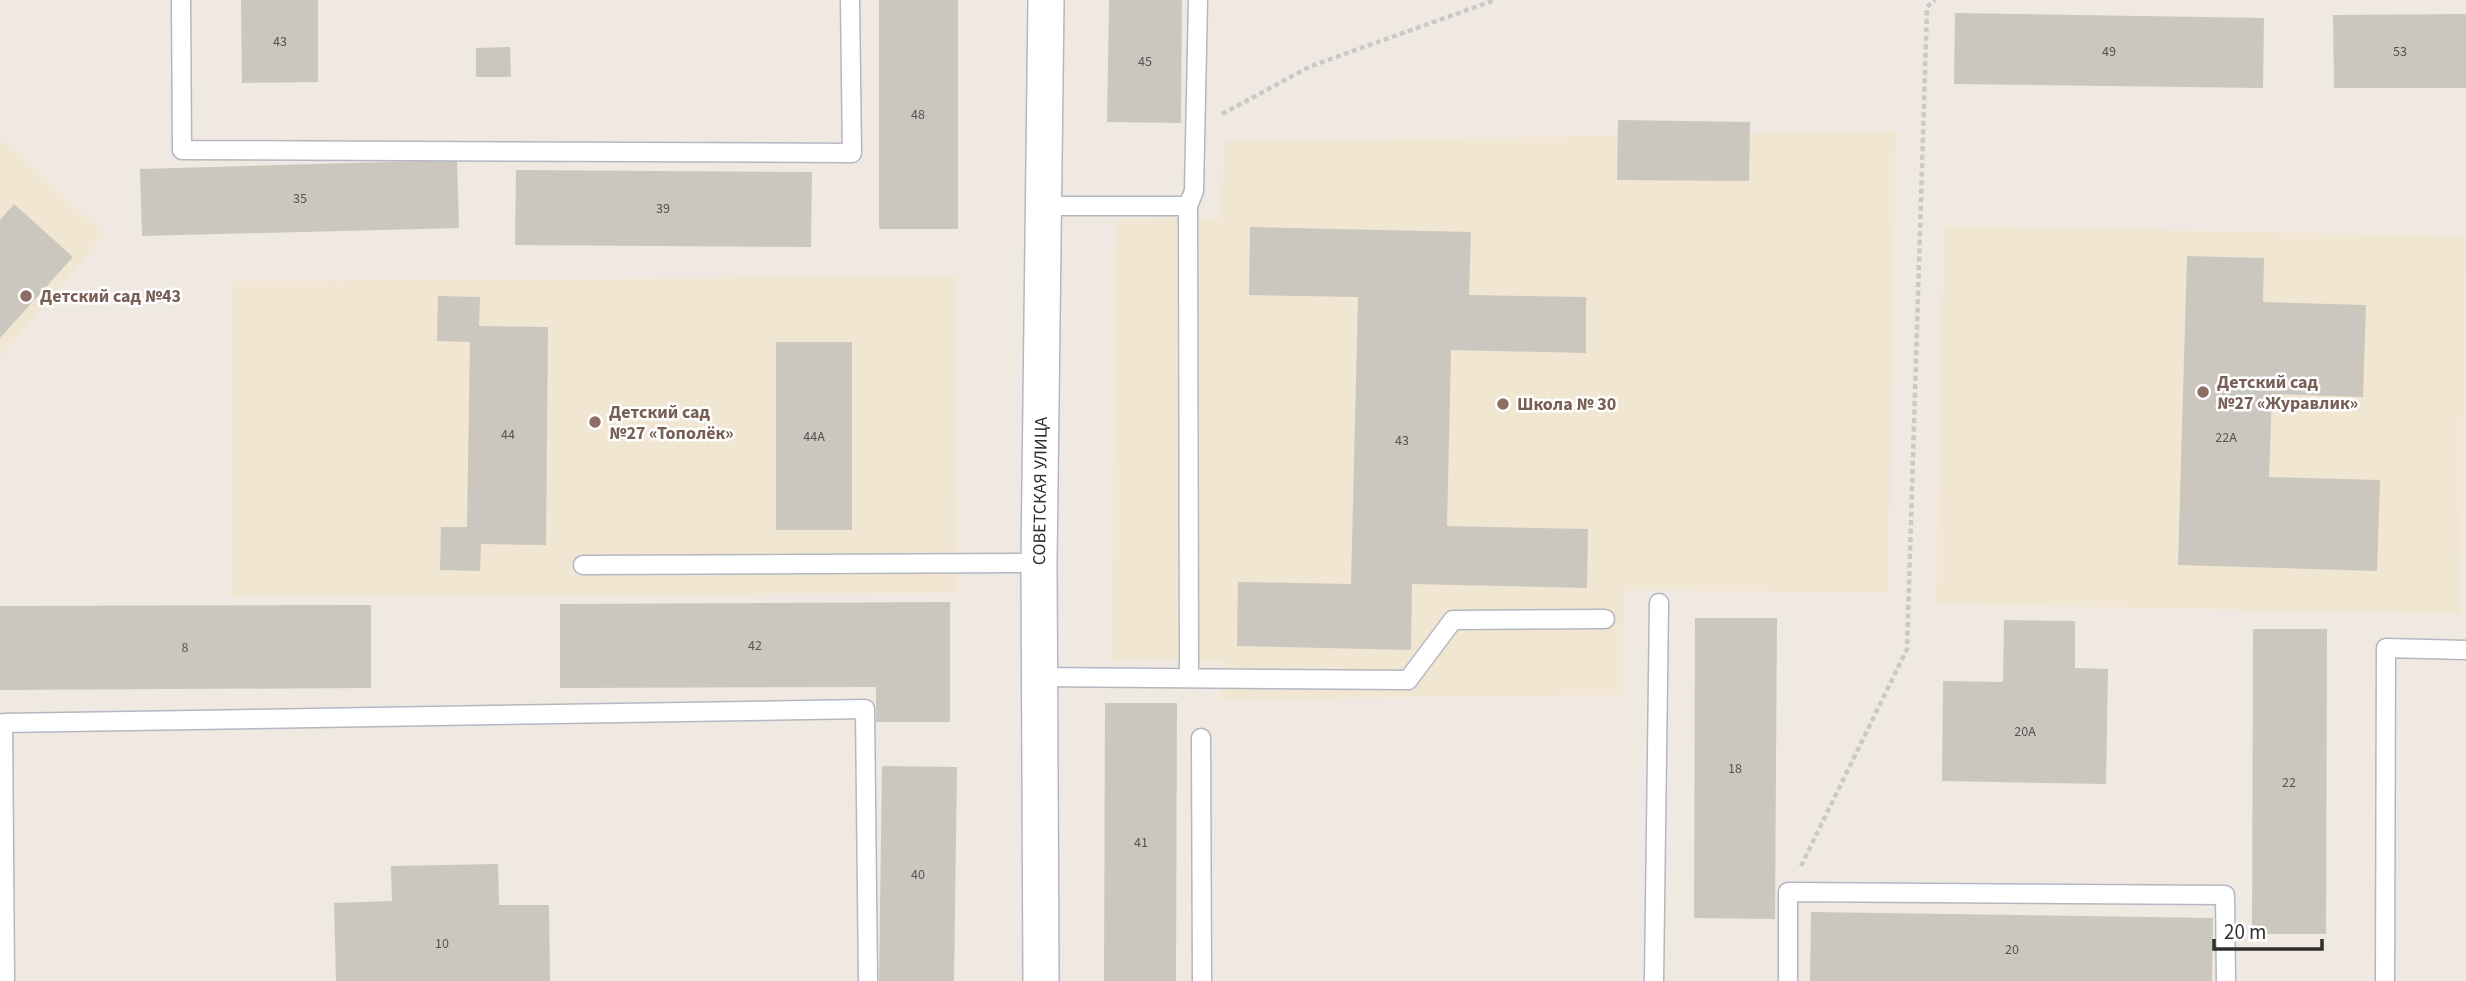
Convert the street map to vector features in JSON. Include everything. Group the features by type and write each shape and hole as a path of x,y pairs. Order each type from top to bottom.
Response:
{"street":[{"name":"СОВЕТСКАЯ УЛИЦА","path":"1041,981 1038,677 1046,0"}],"lane":[{"path":"181,0 181,150 852,153 850,0"},
{"path":"1189,678 1188,206 1194,191 1198,0"},
{"path":"1043,206 1188,206"},
{"path":"583,565 1039,563"},
{"path":"1654,981 1659,603"},
{"path":"1038,677 1408,680 1453,620 1605,618"},
{"path":"2385,981 2386,648 2466,650"},
{"path":"5,981 3,723 865,709 868,981"},
{"path":"1201,738 1202,981"},
{"path":"1788,981 1788,892 2225,895 2226,981"}],"path":[{"path":"1196,129 1311,66 1495,0"},
{"path":"1788,892 1907,649 1927,7 1935,0"}],"shaded area":[{"name":"Школа № 30","path":"1896,131 1888,593 1624,590 1623,695 1222,699 1223,661 1111,660 1117,219 1222,218 1223,142"},
{"name":"Детский сад №43","path":"0,138 105,234 0,357"},
{"name":"Детский сад №27 «Журавлик»","path":"1944,226 2466,236 2461,614 1936,604"},
{"name":"Детский сад №27 «Тополёк»","path":"957,277 958,593 232,596 231,281"}],"building":[{"path":"241,0 318,0 318,82 242,83"},
{"path":"879,0 958,0 958,229 879,229"},
{"path":"1109,0 1182,0 1181,123 1107,122"},
{"path":"1955,13 2264,18 2263,88 1954,84"},
{"path":"2466,14 2466,88 2334,88 2333,15"},
{"path":"510,47 511,77 476,77 476,48"},
{"path":"1618,120 1750,122 1749,181 1617,180"},
{"path":"457,160 459,228 142,236 140,169"},
{"path":"516,170 812,172 811,247 515,245"},
{"path":"14,204 73,257 0,338 0,220"},
{"path":"1250,227 1471,232 1469,295 1586,297 1586,353 1451,350 1447,526 1588,529 1587,588 1412,584 1411,650 1237,646 1238,582 1351,584 1358,297 1249,295"},
{"path":"2187,256 2264,258 2263,302 2366,305 2363,397 2272,394 2269,477 2380,480 2377,571 2178,565"},
{"path":"438,296 480,297 479,326 548,327 546,545 481,544 480,571 440,570 441,527 467,527 470,342 437,341"},
{"path":"776,342 852,342 852,530 776,530"},
{"path":"950,602 950,722 876,722 876,687 560,688 560,604"},
{"path":"371,605 371,688 0,690 0,606"},
{"path":"1695,618 1777,618 1775,919 1694,918"},
{"path":"2004,620 2075,621 2075,668 2108,669 2106,784 1942,781 1943,681 2003,682"},
{"path":"2253,629 2327,629 2326,934 2252,934"},
{"path":"1105,703 1177,703 1176,981 1104,981"},
{"path":"882,766 957,767 954,981 879,981"},
{"path":"498,864 499,905 549,905 550,981 336,981 334,903 392,901 391,866"},
{"path":"1811,912 2213,918 2212,981 1810,981"}],"place":[{"name":"Детский сад №43","path":"26,296"},
{"name":"Детский сад №27 «Журавлик»","path":"2203,392"},
{"name":"Школа № 30","path":"1503,404"},
{"name":"Детский сад №27 «Тополёк»","path":"595,422"}]}
